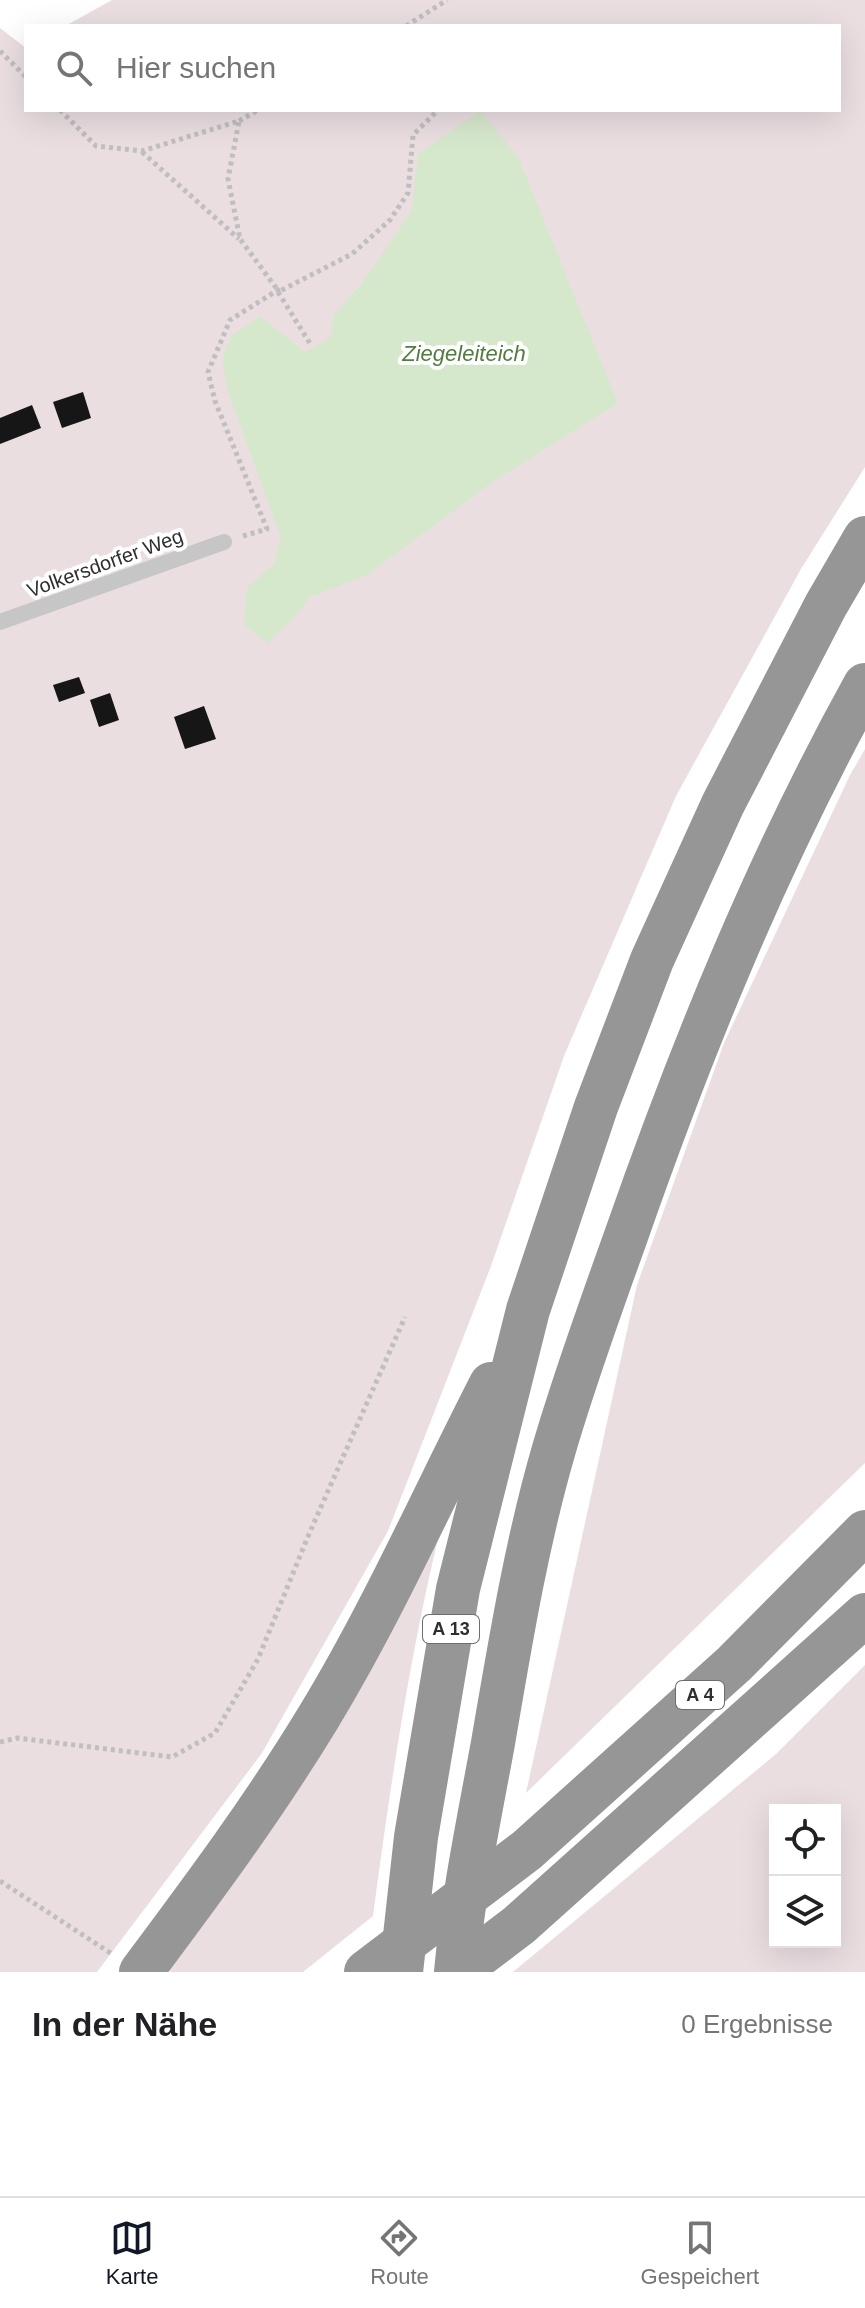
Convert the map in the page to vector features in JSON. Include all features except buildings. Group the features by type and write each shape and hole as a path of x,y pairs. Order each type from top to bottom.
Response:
{"highway":[{"path":"126,1963 239,1841 318,1718 359,1647 528,1310 596,1107 652,960 723,804 826,605 865,538"},
{"path":"457,1967 474,1848 518,1604 554,1448 649,1168 696,1045 775,863 865,685"},
{"name":"A 13","path":"401,1972 416,1837 458,1589 528,1310"},
{"name":"A 4","path":"366,1972 527,1850 734,1664 865,1532"},
{"name":"A 4","path":"457,1967 519,1925 865,1615"}],"lane":[{"name":"Volkersdorfer Weg","path":"0,622 224,542"}],"path":[{"path":"409,24 447,0"},
{"path":"0,51 24,75"},
{"path":"62,112 96,146 142,151 239,121 255,112"},
{"path":"224,542 267,529 215,401 208,372 230,320 278,291 352,254 390,220 408,193 413,135 436,112"},
{"path":"239,121 228,179 240,239"},
{"path":"142,151 240,239 278,291 311,345"},
{"path":"0,1742 17,1738 172,1757 215,1733 258,1659 309,1534 405,1317"},
{"path":"0,1881 126,1963"}],"shaded area":[{"path":"112,0 865,0 865,467 801,569 676,796 564,1056 491,1266 388,1531 262,1753 97,1972 0,1972 0,28 24,46 24,112 841,112 841,24 69,24"},
{"path":"865,749 865,1463 526,1793 637,1285 724,1043"},
{"path":"444,1514 403,1714 373,1916 303,1972 171,1972 168,1970"},
{"path":"865,1665 865,1972 513,1972 776,1754"}],"water":[{"name":"Ziegeleiteich","path":"481,112 518,157 618,403 494,481 367,575 310,597 296,616 267,643 244,625 247,588 274,563 281,538 228,392 222,358 232,335 260,316 305,352 331,337 333,315 360,286 411,212 418,154"}]}
